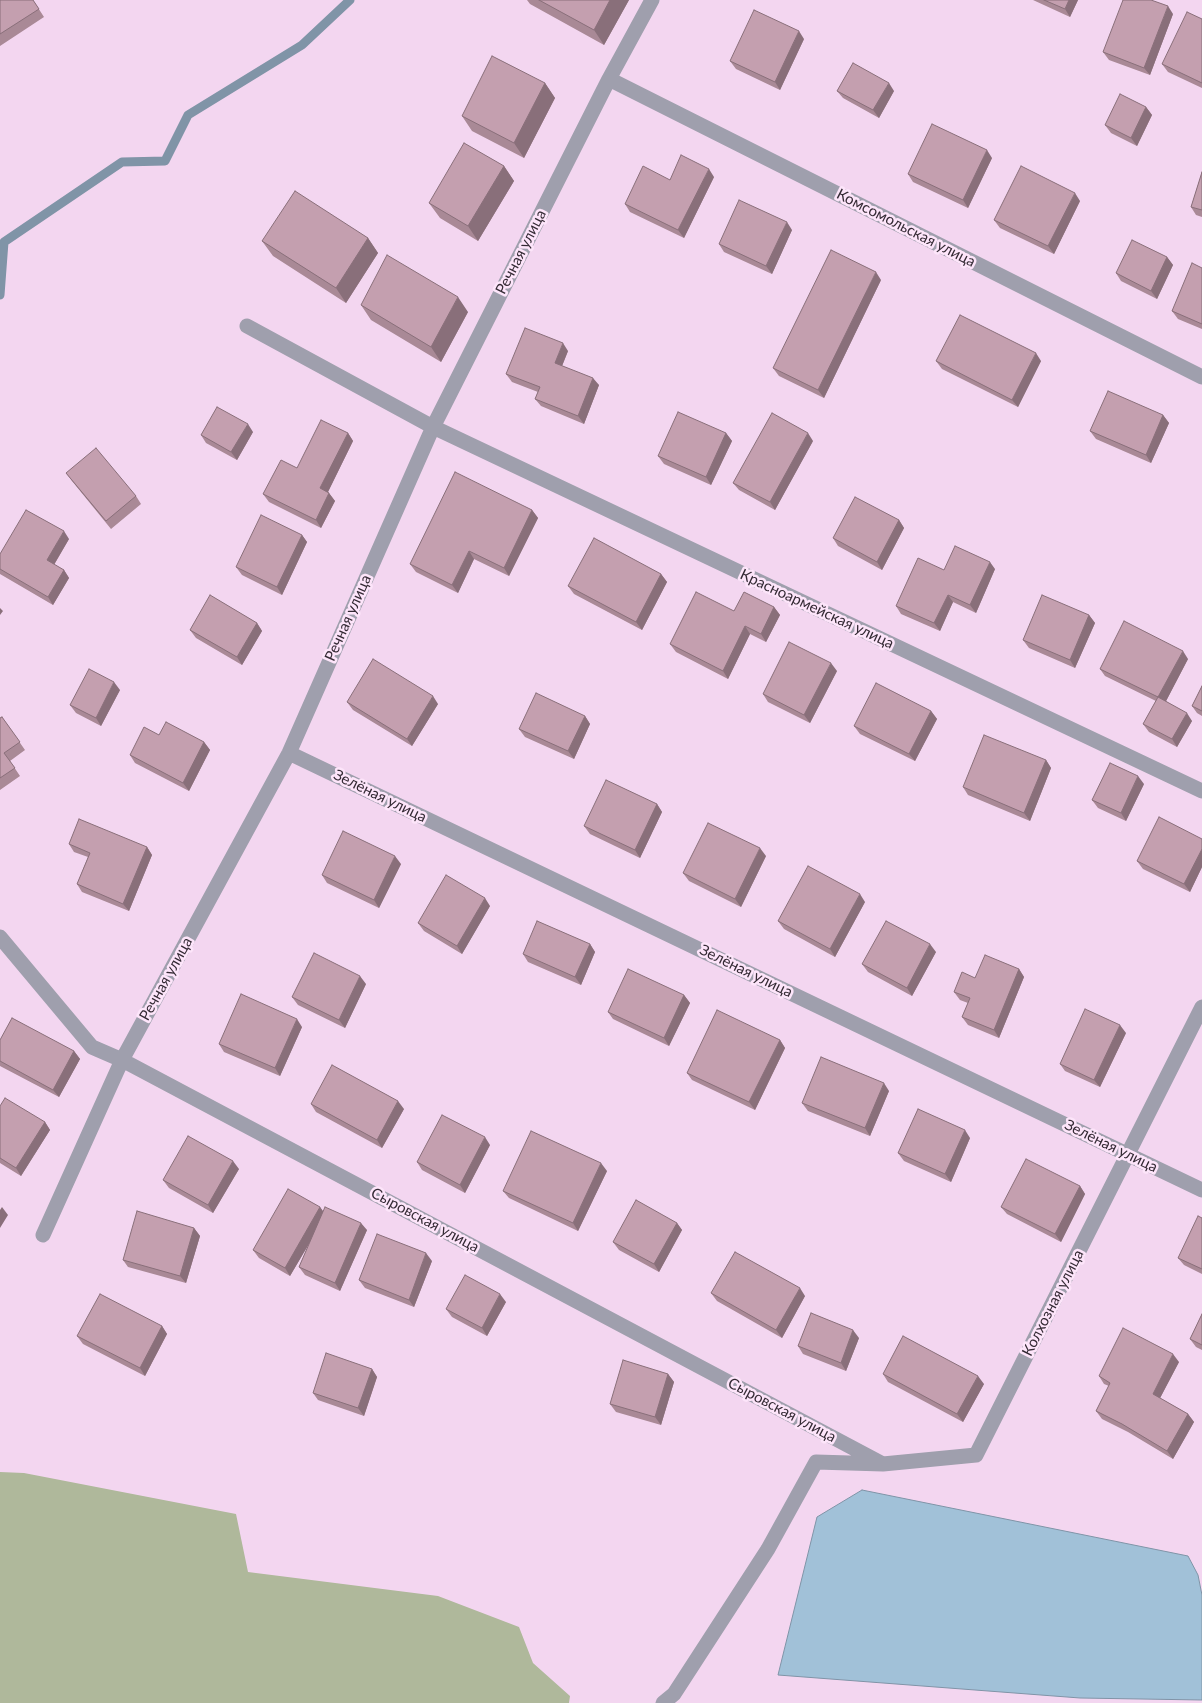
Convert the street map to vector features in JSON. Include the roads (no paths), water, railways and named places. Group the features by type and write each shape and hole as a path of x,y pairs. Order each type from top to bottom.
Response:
{"street":[{"name":"Речная улица","path":"43,1235 122,1060 289,753 433,427 609,79 652,0"},
{"name":"Комсомольская улица","path":"609,79 1202,377"},
{"name":"Красноармейская улица","path":"247,326 433,427 1202,791"},
{"name":"Зелёная улица","path":"289,753 1202,1190"},
{"name":"Сыровская улица","path":"0,937 92,1048 122,1060 883,1464"},
{"name":"Колхозная улица","path":"663,1703 674,1694 768,1549 816,1462 883,1464 976,1455 1202,1007"}],"water":[{"path":"862,1490 1188,1556 1198,1575 1202,1595 1202,1700 1080,1698 778,1675 817,1517"}],"waterway":[{"path":"0,295 4,242 122,162 165,161 188,115 302,45 350,0"}]}
